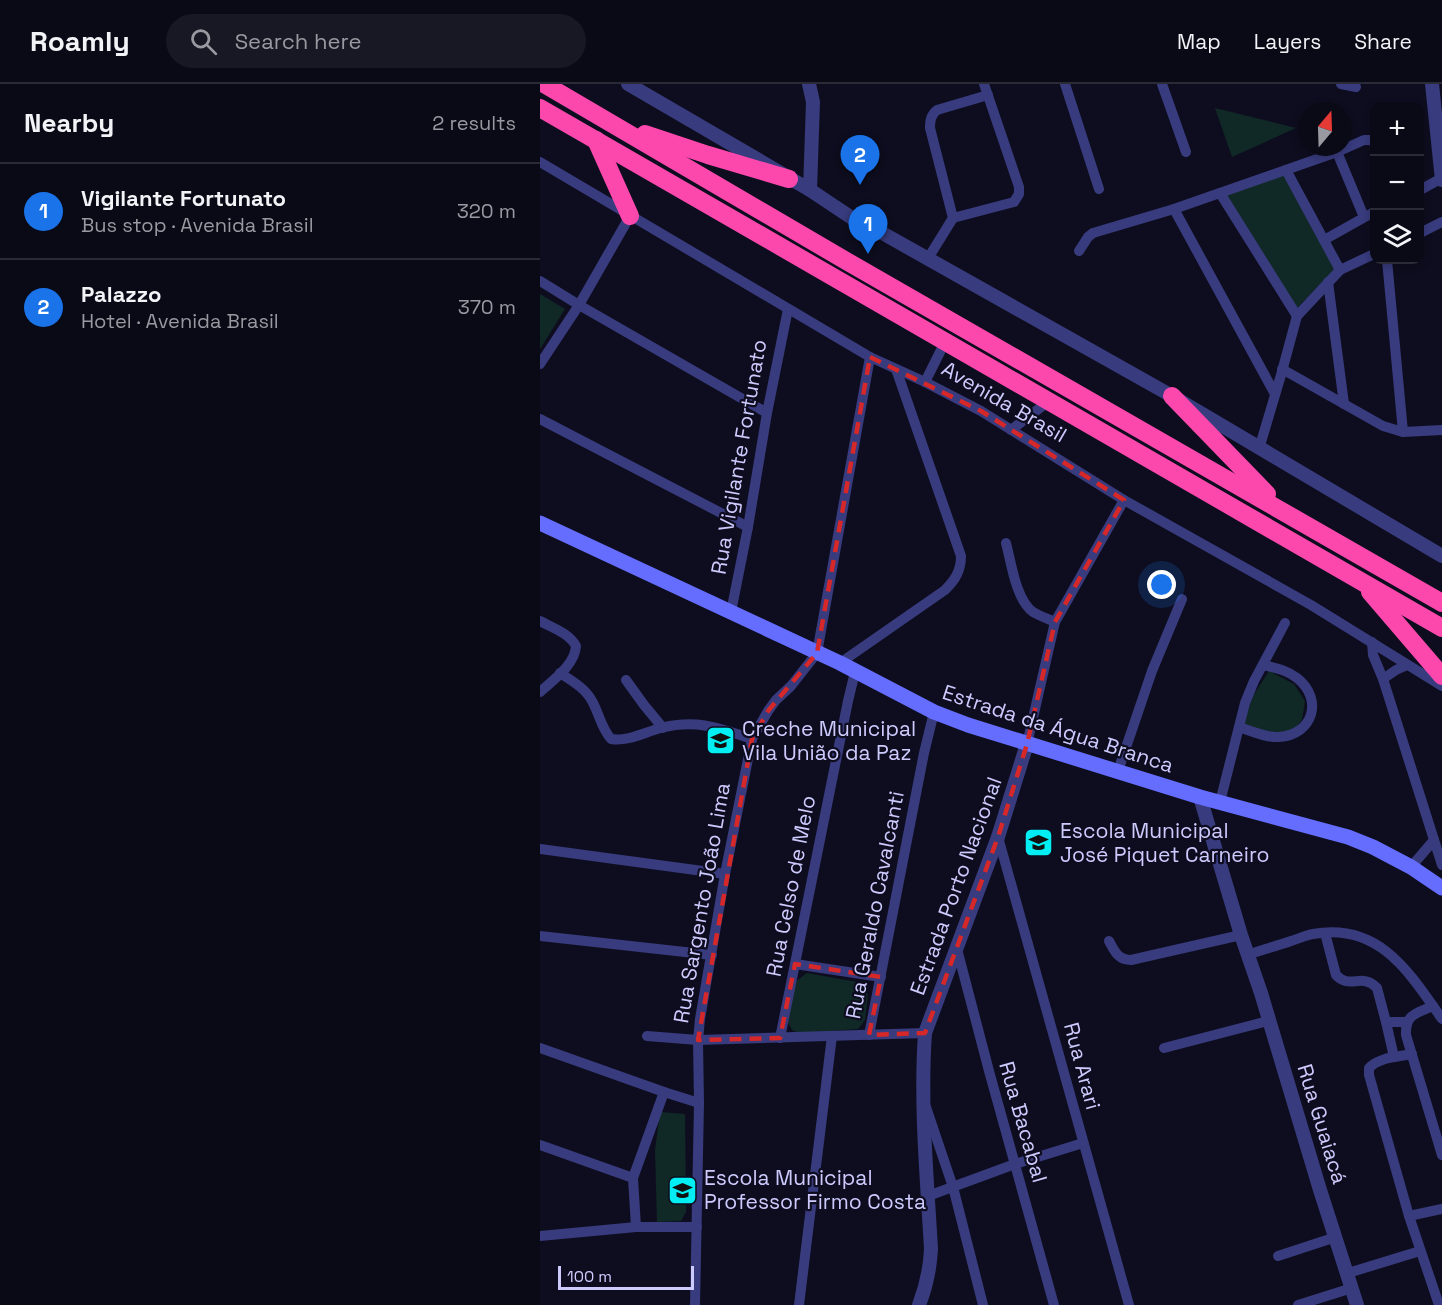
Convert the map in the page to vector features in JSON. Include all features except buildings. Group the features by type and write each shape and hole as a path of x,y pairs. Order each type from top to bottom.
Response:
{"highway":[{"name":"Avenida Brasil","path":"544,84 848,262 1442,603"},
{"name":"Avenida Brasil","path":"540,108 1442,628"},
{"path":"596,114 648,135 789,179"},
{"path":"596,140 630,216"},
{"path":"1172,396 1283,511"},
{"path":"1360,582 1442,676"}],"main road":[{"name":"Estrada da Água Branca","path":"540,522 840,663 934,712 1027,744 1200,797 1348,837 1411,867 1442,888"}],"street":[{"path":"628,84 810,190 855,220 1172,396 1442,556"},
{"path":"1065,84 1100,189"},
{"path":"1162,84 1186,152"},
{"path":"1341,84 1356,87"},
{"path":"1424,188 1442,179 1432,84"},
{"path":"810,190 813,85"},
{"path":"927,260 953,218 1014,202 1019,194 1019,187 986,89 937,110 930,121 953,218"},
{"path":"1352,145 1364,140 1370,141"},
{"path":"789,179 811,154"},
{"path":"1079,251 1093,233 1174,209 1326,156"},
{"path":"1339,156 1364,217"},
{"name":"Avenida Brasil","path":"540,162 870,357 925,381 981,411 1124,500 1311,605 1442,687"},
{"path":"1286,170 1340,270"},
{"path":"1220,193 1297,316"},
{"path":"1174,209 1275,394"},
{"path":"1324,240 1370,214"},
{"path":"540,364 579,305 630,216"},
{"path":"1424,231 1442,222"},
{"path":"1259,448 1297,316 1340,270 1370,256"},
{"path":"1387,264 1403,432"},
{"path":"540,281 767,413"},
{"path":"1328,282 1344,404"},
{"name":"Rua Vigilante Fortunato","path":"731,612 788,309"},
{"path":"925,381 945,342"},
{"path":"818,653 870,357"},
{"path":"840,663 945,590 954,581 961,566 961,556 896,369"},
{"path":"1282,369 1383,426 1403,432 1442,430"},
{"path":"1011,430 1049,401"},
{"path":"540,419 748,527"},
{"name":"Estrada Porto Nacional","path":"919,1305 930,1267 922,1095 925,1033 999,837 1027,744 1055,622 1124,500"},
{"path":"1006,543 1025,603 1033,612 1055,622"},
{"path":"1118,771 1152,670 1182,599"},
{"path":"540,621 564,633 573,640 576,646 572,659 541,689"},
{"path":"1220,802 1245,703 1285,623"},
{"path":"1372,642 1373,655 1383,679 1442,865"},
{"name":"Rua Sargento João Lima","path":"695,1305 698,1040 725,874 752,740 776,700 791,686 818,653"},
{"path":"1239,727 1276,738 1289,736 1300,731 1312,713 1312,701 1308,689 1298,679 1287,671 1263,665"},
{"path":"1383,679 1407,665"},
{"name":"Rua Celso de Melo","path":"780,1038 855,672"},
{"path":"560,673 586,691 611,739 625,739 663,728 702,724 715,726 752,740"},
{"path":"626,680 663,728"},
{"name":"Rua Geraldo Cavalcanti","path":"869,1035 934,712"},
{"name":"Rua Guaiacá","path":"1200,797 1247,955 1261,993 1358,1305"},
{"name":"Rua Arari","path":"999,837 1129,1305"},
{"path":"1411,867 1434,840"},
{"path":"540,849 725,874"},
{"path":"1325,933 1336,975 1340,980 1347,982 1364,980 1377,988 1394,1057"},
{"path":"1247,955 1313,934 1353,935 1386,950 1401,964 1442,1019"},
{"path":"1109,941 1117,956 1124,960 1131,960 1241,935"},
{"path":"540,936 712,955"},
{"name":"Rua Bacabal","path":"957,949 1054,1305"},
{"path":"795,964 881,977"},
{"path":"1433,1006 1413,1015 1407,1022 1406,1035 1442,1155"},
{"path":"1164,1048 1268,1021"},
{"path":"1386,1022 1407,1022"},
{"path":"647,1036 698,1040 925,1033"},
{"path":"799,1305 832,1036"},
{"path":"540,1048 699,1103"},
{"path":"1412,1054 1381,1060 1373,1064 1369,1068 1370,1081 1409,1216 1439,1305"},
{"path":"636,1227 633,1178 664,1092"},
{"path":"922,1095 953,1187 982,1305"},
{"path":"928,1196 1015,1164 1083,1143"},
{"path":"540,1145 633,1178"},
{"path":"540,1155 561,1153"},
{"path":"1409,1216 1442,1209"},
{"path":"540,1236 636,1227 697,1227"},
{"path":"1278,1256 1336,1237"},
{"path":"1348,1273 1420,1251"},
{"path":"1298,1305 1352,1288"}],"highlighted area":[{"path":"870,357 981,411 1124,500 1055,622 1027,744 998,837 925,1033 869,1035 881,977 795,964 780,1038 698,1040 752,739 768,711 817,653"}],"green space":[{"path":"1215,108 1296,128 1232,157"},
{"path":"1284,172 1336,268 1296,309 1227,195"},
{"path":"540,294 565,309 540,349"},
{"path":"1269,671 1294,684 1305,701 1302,720 1295,729 1278,735 1243,724 1253,696"},
{"path":"807,973 857,982 864,987 868,995 865,1020 858,1029 801,1033 793,1031 788,1023 795,982"},
{"path":"660,1112 685,1114 686,1212 681,1221 657,1222 655,1150"}],"place":[{"name":"Palazzo","path":"860,185"},
{"name":"Vigilante Fortunato","path":"868,254"},
{"name":"Creche Municipal Vila União da Paz","path":"721,741"},
{"name":"Escola Municipal José Piquet Carneiro","path":"1039,843"},
{"name":"Escola Municipal Professor Firmo Costa","path":"683,1190"}]}
